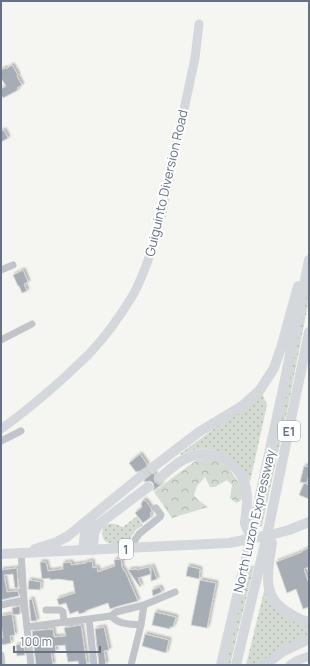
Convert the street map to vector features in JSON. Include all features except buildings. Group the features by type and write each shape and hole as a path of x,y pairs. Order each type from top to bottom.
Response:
{"highway":[{"name":"North Luzon Expressway","path":"221,665 251,537 309,260"},
{"path":"152,468 199,432 242,406 260,390 274,368 298,285 307,273"},
{"name":"North Luzon Expressway","path":"236,665 268,531 309,332"},
{"path":"160,478 182,461 195,455 212,455 230,462 239,472 245,484 247,499 245,523 251,537"},
{"path":"23,553 64,539 140,477"},
{"path":"88,550 99,524 148,487"},
{"path":"88,550 85,533 93,516"},
{"name":"1","path":"1,554 229,543 289,530 309,522"},
{"path":"268,531 272,543 267,575 270,593 277,605 282,609 303,621 309,622"},
{"path":"265,665 282,652 309,639"}],"main road":[{"name":"Guiguinto Diversion Road","path":"1,429 43,397 102,340 133,294 142,276 156,238 161,217 195,58 199,24"},
{"path":"290,665 309,656"}],"street":[{"path":"1,270 13,265"},
{"path":"1,340 32,324"},
{"path":"1,441 21,431"},
{"path":"133,548 135,540 139,534 160,517 161,515 156,508"},
{"path":"23,553 24,600 31,665"},
{"path":"27,626 111,616 116,612 144,605 175,592"},
{"path":"1,605 24,600"},
{"path":"131,665 141,625 144,605"},
{"path":"46,610 60,610 63,612 64,622"},
{"path":"111,616 116,622 141,625"},
{"path":"89,619 94,665"},
{"path":"1,655 2,665"}],"green space":[{"path":"309,262 309,299 288,407 262,526 256,528"},
{"path":"262,393 267,405 250,482 233,462 219,452 202,449 192,450 181,455 180,454"},
{"path":"211,458 229,468 240,485 244,496 236,503 230,498 232,485 227,480 215,487 210,487 205,477 197,486 194,495 208,507 172,518 154,492 197,460"},
{"path":"137,516 143,525 136,530 127,543 112,544 105,541 102,533 103,527 110,524 115,524 123,527"},
{"path":"249,565 254,566 230,665 224,665"},
{"path":"265,587 309,625 309,635 262,665 246,665"}],"tunnel":[{"path":"140,477 152,468"}]}
